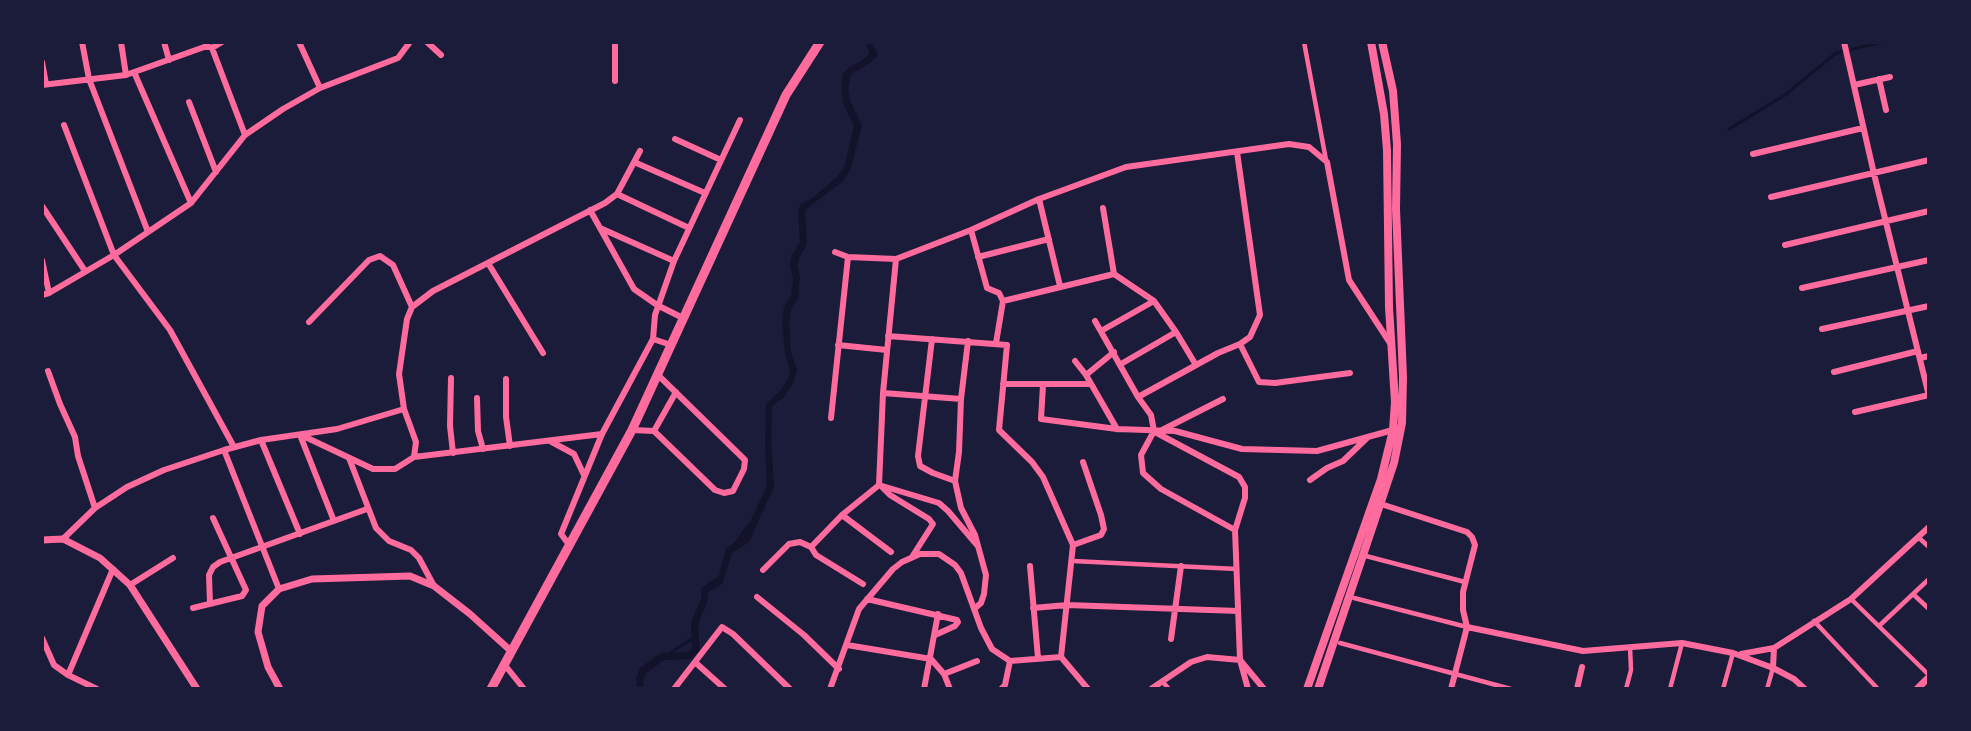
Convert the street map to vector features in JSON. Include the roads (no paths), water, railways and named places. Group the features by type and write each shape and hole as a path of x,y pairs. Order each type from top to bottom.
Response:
{"highway":[{"path":"491,689 632,430 786,95 820,42"}],"main road":[{"path":"1307,689 1381,479 1393,430 1395,402 1384,114 1371,42"},
{"path":"1320,688 1399,443 1403,404 1396,209 1397,144 1393,91 1383,42"}],"street":[{"path":"82,42 89,79 148,232"},
{"path":"121,42 126,75"},
{"path":"164,42 169,60"},
{"path":"42,62 44,85 126,75 222,42"},
{"path":"299,42 320,88"},
{"path":"42,260 45,294 114,255 190,203 245,135 283,109 320,88 398,58 410,42"},
{"path":"428,42 441,55"},
{"path":"615,42 615,81"},
{"path":"1304,42 1349,280 1392,346"},
{"path":"1844,44 1929,395 1855,412"},
{"path":"208,45 245,135"},
{"path":"134,72 190,203"},
{"path":"1854,84 1890,76"},
{"path":"1879,79 1886,110"},
{"path":"189,102 216,172"},
{"path":"570,546 561,534 584,475 602,434 653,339 657,305 674,261 740,120"},
{"path":"64,125 114,255 170,330 234,447"},
{"path":"1753,154 1863,128"},
{"path":"675,139 721,160"},
{"path":"835,252 848,257 896,259 971,230 1039,199 1126,167 1289,144 1309,147 1327,162"},
{"path":"414,457 416,442 404,409 399,374 407,319 412,307 433,291 590,210 616,194 640,151"},
{"path":"1138,397 1240,344 1250,337 1260,315 1237,152"},
{"path":"1771,197 1929,160"},
{"path":"634,162 705,193"},
{"path":"616,194 688,228"},
{"path":"1039,199 1060,286"},
{"path":"42,206 85,271"},
{"path":"1103,208 1114,274 1154,301 1196,365"},
{"path":"590,210 634,289 657,305 683,318"},
{"path":"1785,245 1929,211"},
{"path":"600,228 674,261"},
{"path":"971,230 987,288 999,293 1003,301 996,343"},
{"path":"978,256 1049,238"},
{"path":"309,322 369,260 380,256 393,266 412,307"},
{"path":"831,418 848,257"},
{"path":"811,547 842,515 879,485 883,393 896,259"},
{"path":"1802,288 1929,260"},
{"path":"488,263 543,353"},
{"path":"1003,301 1114,274"},
{"path":"1101,331 1154,301"},
{"path":"1822,329 1929,306"},
{"path":"1095,321 1138,397 1151,415 1157,431 1239,477 1245,487 1245,498 1235,530 1240,660 1248,689"},
{"path":"1121,364 1176,332"},
{"path":"888,336 1007,345 999,430 1032,462 1043,477 1073,545 1062,657 1088,689"},
{"path":"653,339 671,345"},
{"path":"932,339 918,456 920,466 956,481"},
{"path":"968,341 961,399 956,481 961,508 971,525 986,575 981,603 974,609"},
{"path":"1240,344 1259,382 1275,383 1350,374"},
{"path":"838,345 887,350"},
{"path":"1834,372 1918,351"},
{"path":"1086,375 1114,352"},
{"path":"1920,358 1929,356"},
{"path":"1075,361 1086,375 1117,429"},
{"path":"48,371 75,437 78,456 95,508"},
{"path":"632,430 654,431 716,490 724,493 733,491 744,469 745,460 658,375"},
{"path":"452,378 450,426 453,453"},
{"path":"506,379 506,417 510,446"},
{"path":"1003,384 1090,384"},
{"path":"1043,385 1041,419 1117,429 1175,431 1242,449 1317,450 1393,430"},
{"path":"654,431 676,392"},
{"path":"883,393 961,399"},
{"path":"477,398 478,431 483,450"},
{"path":"1223,399 1157,431 1141,455 1143,473 1161,489 1235,530"},
{"path":"63,539 95,508 127,487 164,470 261,440 337,429 404,409"},
{"path":"300,434 373,469 395,469 414,457 602,434"},
{"path":"300,434 334,521"},
{"path":"1310,480 1327,468 1343,461 1368,436"},
{"path":"261,440 300,534"},
{"path":"549,441 574,454 584,475"},
{"path":"224,450 279,589"},
{"path":"349,458 376,528 389,541 411,550 434,586"},
{"path":"1073,545 1101,535 1103,524 1083,462"},
{"path":"879,485 890,495 932,522 933,526 912,557"},
{"path":"879,485 939,503 978,546"},
{"path":"1381,504 1467,532 1472,537 1475,545 1463,592 1463,610 1467,627 1451,689"},
{"path":"210,604 209,575 213,567 220,562 367,508"},
{"path":"842,515 891,552"},
{"path":"193,608 242,596 246,590 213,518"},
{"path":"1737,653 1774,648 1851,598 1929,527"},
{"path":"1918,537 1929,548"},
{"path":"42,540 63,539 100,558 130,585 197,689"},
{"path":"763,570 789,544 800,542 811,547 816,555 863,584"},
{"path":"833,689 854,620 867,598 893,569 912,557 928,554 939,554 955,565 961,573 981,628 992,649 1010,661 1062,657"},
{"path":"1366,556 1465,582"},
{"path":"130,585 172,558"},
{"path":"1073,561 1237,569"},
{"path":"1030,566 1038,658"},
{"path":"1171,639 1181,566"},
{"path":"68,675 113,569"},
{"path":"280,689 268,667 258,632 262,606 279,589 312,579 410,576 434,586 470,614 511,651"},
{"path":"1879,626 1929,579"},
{"path":"1914,594 1929,609"},
{"path":"757,597 804,635 839,669"},
{"path":"867,598 955,618 958,622 955,626 935,635"},
{"path":"1353,598 1467,627 1583,651 1682,643 1737,653 1794,679 1805,689"},
{"path":"1851,598 1929,676 1917,689"},
{"path":"1033,608 1067,605 1238,611"},
{"path":"924,689 938,614"},
{"path":"1814,621 1878,689"},
{"path":"674,689 722,627 733,634 790,689"},
{"path":"42,638 54,665 68,675 97,689"},
{"path":"1340,643 1511,689"},
{"path":"1670,689 1682,643"},
{"path":"847,645 931,659 944,674 951,689"},
{"path":"1626,689 1631,670 1630,647"},
{"path":"1767,689 1773,668 1774,648"},
{"path":"1723,689 1737,653"},
{"path":"1151,689 1191,662 1207,657 1240,660 1264,689"},
{"path":"944,674 977,661"},
{"path":"1001,689 1005,685 1010,661"},
{"path":"696,663 725,689"},
{"path":"504,664 524,689"},
{"path":"1577,689 1582,667"},
{"path":"1162,681 1169,689"}],"waterway":[{"path":"1729,129 1785,95 1836,53 1883,42"},
{"path":"735,544 749,525"},
{"path":"670,653 692,639"}]}
